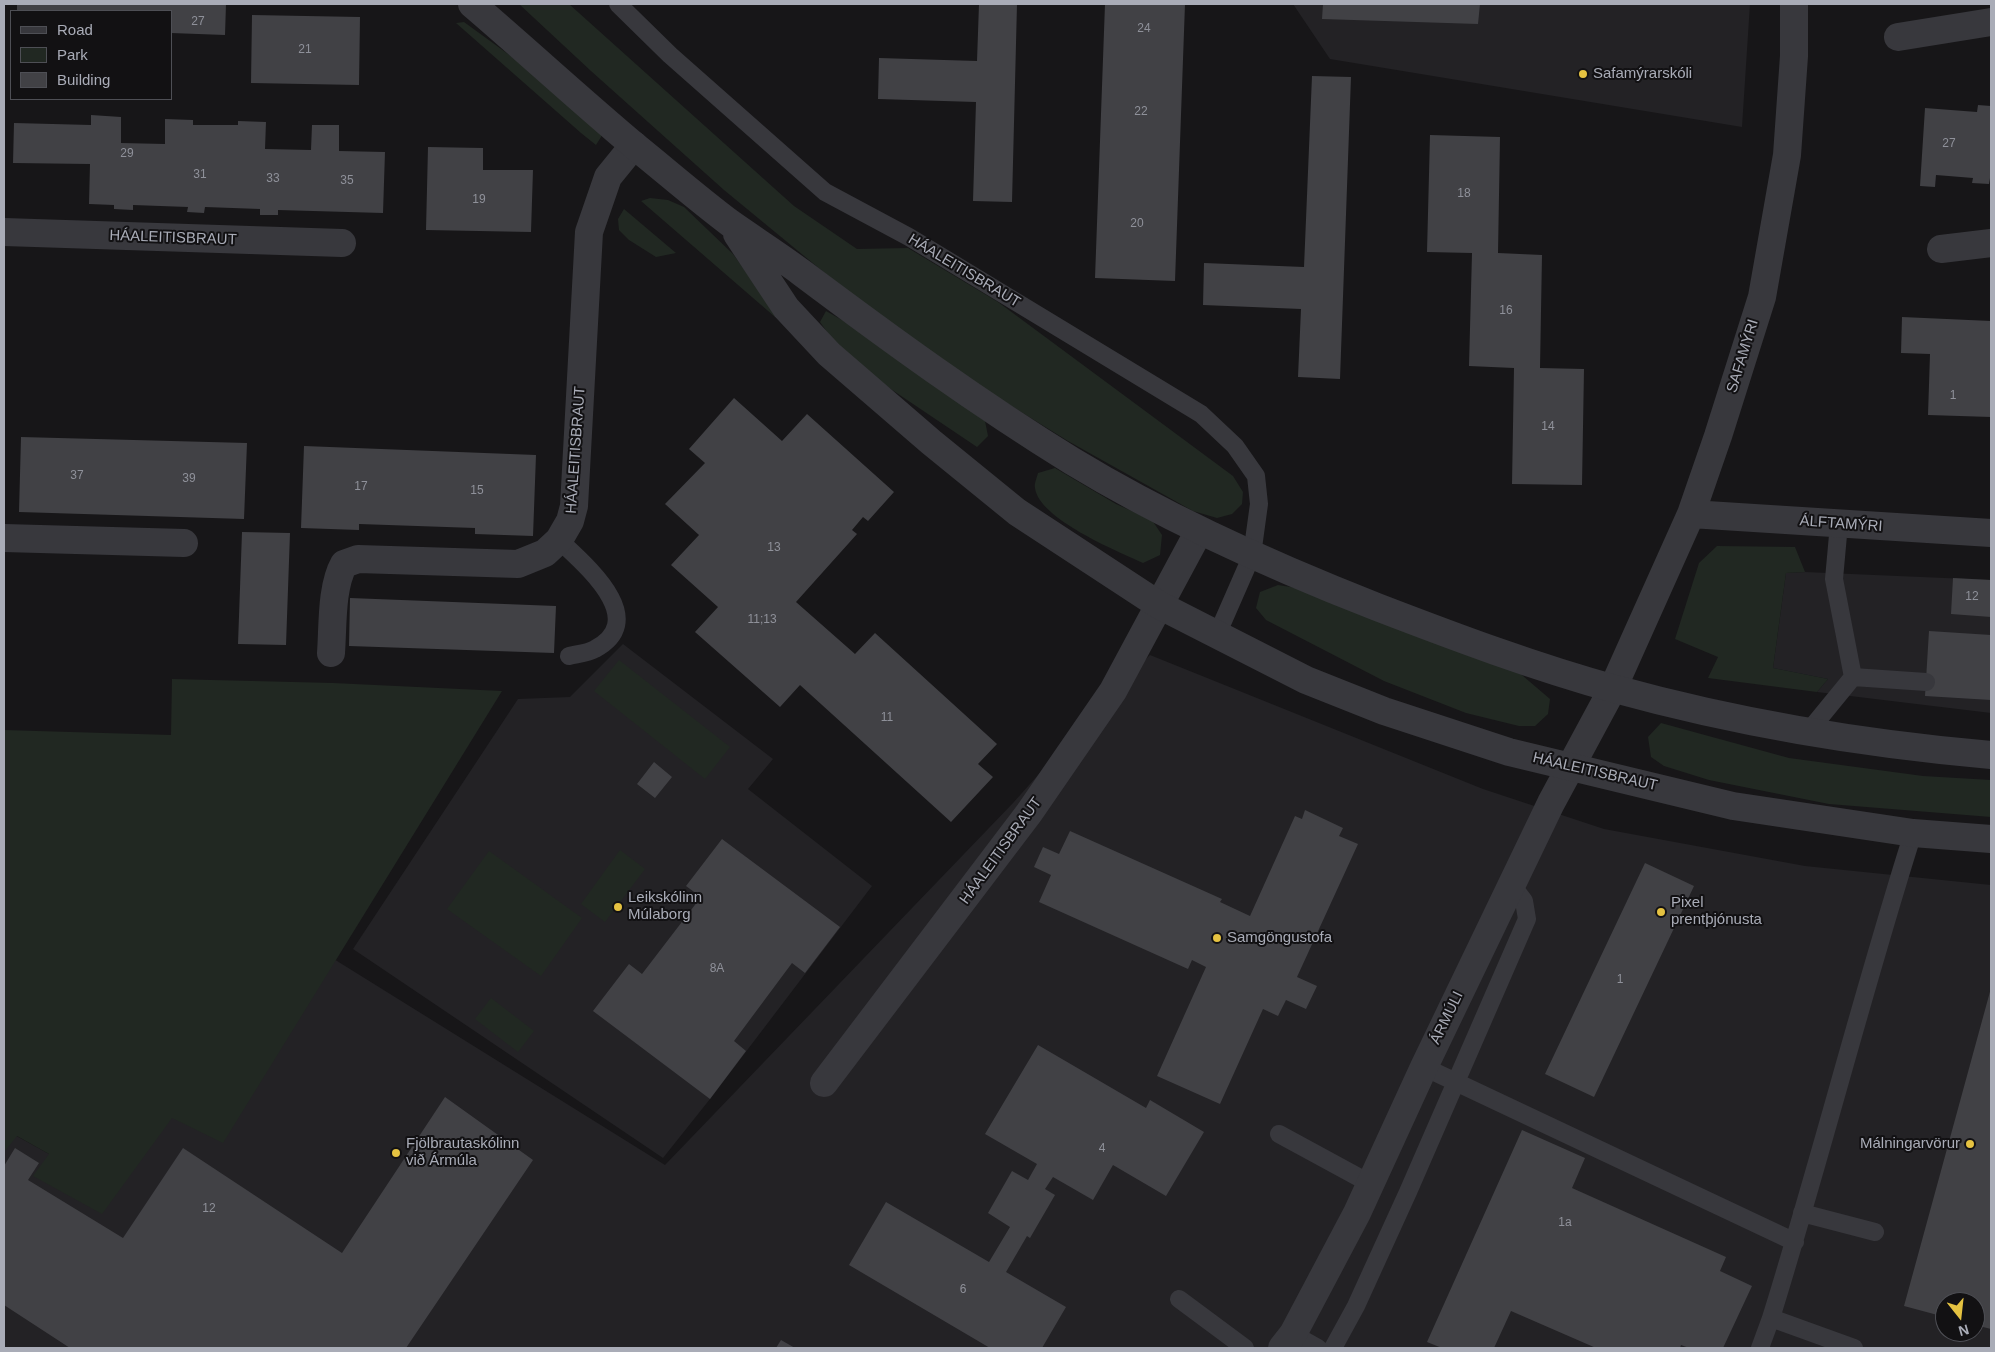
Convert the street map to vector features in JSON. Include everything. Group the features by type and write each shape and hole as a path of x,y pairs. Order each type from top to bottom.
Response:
{"street":[{"name":"HÁALEITISBRAUT","path":"472,4 634,145 730,222 966,393 1076,463 1199,532 1418,623 1541,666 1613,688 1692,709 1808,732 1889,745 1991,755"},
{"name":"SAFAMÝRI","path":"1613,688 1691,514 1762,297 1787,155 1794,56 1794,4"},
{"path":"1898,36 1991,22"},
{"name":"HÁALEITISBRAUT","path":"331,653 336,584 339,572 344,564 358,559 518,564 545,553 559,540 570,521 574,506 589,232 608,177 634,145"},
{"name":"HÁALEITISBRAUT","path":"730,222 786,308 829,354 931,442 1017,512 1159,605 1306,680 1384,711 1509,752 1733,806 1913,834 1991,839"},
{"name":"HÁALEITISBRAUT","path":"4,232 342,243"},
{"path":"1941,249 1991,243"},
{"name":"ÁLFTAMÝRI","path":"1691,514 1991,533"},
{"name":"HÁALEITISBRAUT","path":"824,1083 952,917 1029,813 1112,691 1199,532"},
{"path":"4,538 184,543"},
{"name":"ÁRMÚLI","path":"1288,1341 1371,1184 1424,1066 1511,884 1613,688"}],"lane":[{"name":"HÁALEITISBRAUT","path":"618,4 670,54 825,192 909,237 1201,414 1235,446 1256,476 1259,504 1252,555 1217,635"},
{"path":"1808,732 1852,677 1834,579 1839,524"},
{"path":"559,540 592,572 608,591 615,605 615,630 605,643 593,650 569,656"},
{"path":"1852,677 1926,682"},
{"path":"1760,1348 1795,1242 1839,1080 1913,834"},
{"path":"1333,1348 1356,1306 1527,919 1524,901 1511,884"},
{"path":"1424,1066 1795,1242"},
{"path":"1279,1134 1371,1184"},
{"path":"1802,1213 1875,1232"},
{"path":"1178,1299 1245,1348"},
{"path":"1771,1318 1854,1348"},
{"path":"1288,1341 1318,1348"}],"shaded area":[{"name":"Safamýrarskóli","path":"1293,4 1750,4 1742,127 1330,59"},
{"path":"1805,572 1991,580 1991,713 1817,692 1828,679 1773,668 1786,573"},
{"name":"Leikskólinn Múlaborg","path":"623,644 773,759 748,789 872,886 663,1158 353,949 518,699 570,697"},
{"path":"1150,655 1483,789 1604,829 1805,866 1991,885 1991,1348 4,1348 4,1129 49,1154 284,928 665,1165 1013,803 1113,691"}],"green space":[{"path":"519,4 569,4 794,206 857,249 908,248 998,302 1233,476 1243,492 1242,504 1232,514 1217,518 1193,511 1068,441 958,373 860,302 724,190"},
{"path":"464,22 541,78 601,128 601,137 596,145 456,23"},
{"path":"650,198 668,200 684,207 733,254 772,307 775,317 641,201"},
{"path":"624,209 676,253 656,257 629,240 619,230 618,219"},
{"path":"826,311 849,324 985,421 988,436 977,447 864,371 830,336 820,322"},
{"path":"1055,468 1116,504 1152,520 1162,535 1160,555 1143,563 1081,533 1050,511 1040,500 1035,485 1038,473"},
{"path":"1717,546 1795,547 1805,572 1786,573 1773,668 1828,679 1817,692 1708,678 1718,657 1675,639 1699,563"},
{"path":"1278,585 1297,588 1516,670 1550,699 1548,714 1535,726 1519,726 1466,713 1384,681 1266,620 1256,608 1260,592"},
{"path":"619,660 730,747 705,779 594,691"},
{"path":"172,679 333,683 502,691 223,1143 172,1118 102,1214 33,1176 49,1154 17,1136 4,1152 4,730 171,735"},
{"path":"1661,723 1789,758 1923,776 1991,780 1991,817 1829,804 1709,780 1664,766 1651,757 1648,737"},
{"path":"620,850 645,869 605,922 581,904"},
{"path":"489,851 582,918 541,976 447,909"},
{"path":"491,998 534,1031 518,1052 475,1019"}],"building":[{"path":"17,4 226,4 225,35 172,33 172,10 17,10"},
{"path":"979,4 1017,4 1012,202 973,201 976,102 878,99 879,58 977,61"},
{"path":"1105,4 1185,4 1175,281 1095,278"},
{"path":"1323,4 1480,4 1478,24 1322,19"},
{"path":"252,15 360,17 359,85 251,83"},
{"path":"1312,76 1351,77 1340,379 1298,377 1301,309 1203,305 1204,263 1304,267"},
{"path":"1978,105 1991,106 1991,172 1989,184 1972,183 1973,178 1936,175 1935,187 1920,186 1925,108 1977,112"},
{"path":"91,115 121,117 121,143 165,144 165,119 193,120 193,125 238,125 238,121 266,122 265,149 311,150 312,125 339,125 339,151 385,152 383,213 278,210 278,215 260,215 260,209 205,207 204,213 187,212 188,207 133,205 133,210 114,209 114,205 89,204 90,164 13,163 14,123 91,125"},
{"path":"1430,135 1500,137 1498,253 1542,255 1540,368 1584,369 1582,485 1512,484 1514,368 1469,366 1472,253 1427,252"},
{"path":"428,147 483,148 483,170 533,170 531,232 426,230"},
{"path":"1902,317 1991,321 1991,417 1928,415 1930,354 1901,353"},
{"path":"734,398 782,441 807,414 894,492 868,521 863,517 852,530 857,534 796,602 855,654 875,633 997,744 978,764 993,777 951,822 800,685 780,707 695,632 718,607 671,565 699,535 665,504 705,463 689,449"},
{"path":"21,437 247,443 244,519 19,512"},
{"path":"304,446 536,455 533,536 475,534 475,528 359,524 359,530 301,528"},
{"path":"242,532 290,533 286,645 238,644"},
{"path":"1953,578 1991,580 1991,617 1951,614"},
{"path":"350,598 556,606 554,653 349,646"},
{"path":"1929,631 1991,635 1991,700 1925,696"},
{"path":"654,762 672,777 655,798 637,784"},
{"name":"Samgöngustofa","path":"1305,810 1343,828 1339,836 1358,844 1297,977 1317,986 1306,1009 1286,1000 1278,1016 1263,1009 1220,1104 1157,1076 1206,967 1192,960 1188,969 1039,902 1051,875 1034,867 1043,847 1059,854 1070,831 1222,899 1220,902 1250,916 1295,816 1302,819"},
{"path":"722,839 840,927 805,973 792,963 734,1041 746,1051 710,1099 593,1011 629,964 642,974 701,897 686,886"},
{"path":"1645,863 1694,886 1594,1097 1545,1074"},
{"name":"Málningarvörur","path":"1991,988 1991,1329 1985,1328 1985,1292 1935,1292 1935,1314 1904,1306"},
{"path":"1038,1045 1146,1108 1150,1100 1204,1132 1166,1196 1113,1165 1093,1200 1053,1177 1045,1189 1055,1195 1030,1238 1027,1236 1006,1272 1066,1307 1042,1348 990,1348 849,1265 886,1202 989,1262 1010,1227 988,1213 1012,1171 1028,1180 1037,1164 985,1134"},
{"name":"Fjölbrautaskólinn við Ármúla","path":"445,1097 533,1160 406,1348 70,1348 4,1305 4,1166 15,1148 39,1163 28,1180 123,1238 183,1148 342,1253"},
{"path":"1522,1130 1585,1158 1572,1188 1726,1257 1720,1271 1752,1286 1723,1348 1689,1348 1681,1345 1680,1348 1596,1348 1511,1311 1494,1348 1442,1348 1427,1342"},
{"path":"781,1340 795,1348 776,1348"}],"place":[{"name":"Safamýrarskóli","path":"1583,74"},
{"name":"Leikskólinn Múlaborg","path":"618,907"},
{"name":"Pixel prentþjónusta","path":"1661,912"},
{"name":"Samgöngustofa","path":"1217,938"},
{"name":"Málningarvörur","path":"1970,1144"},
{"name":"Fjölbrautaskólinn við Ármúla","path":"396,1153"}]}
